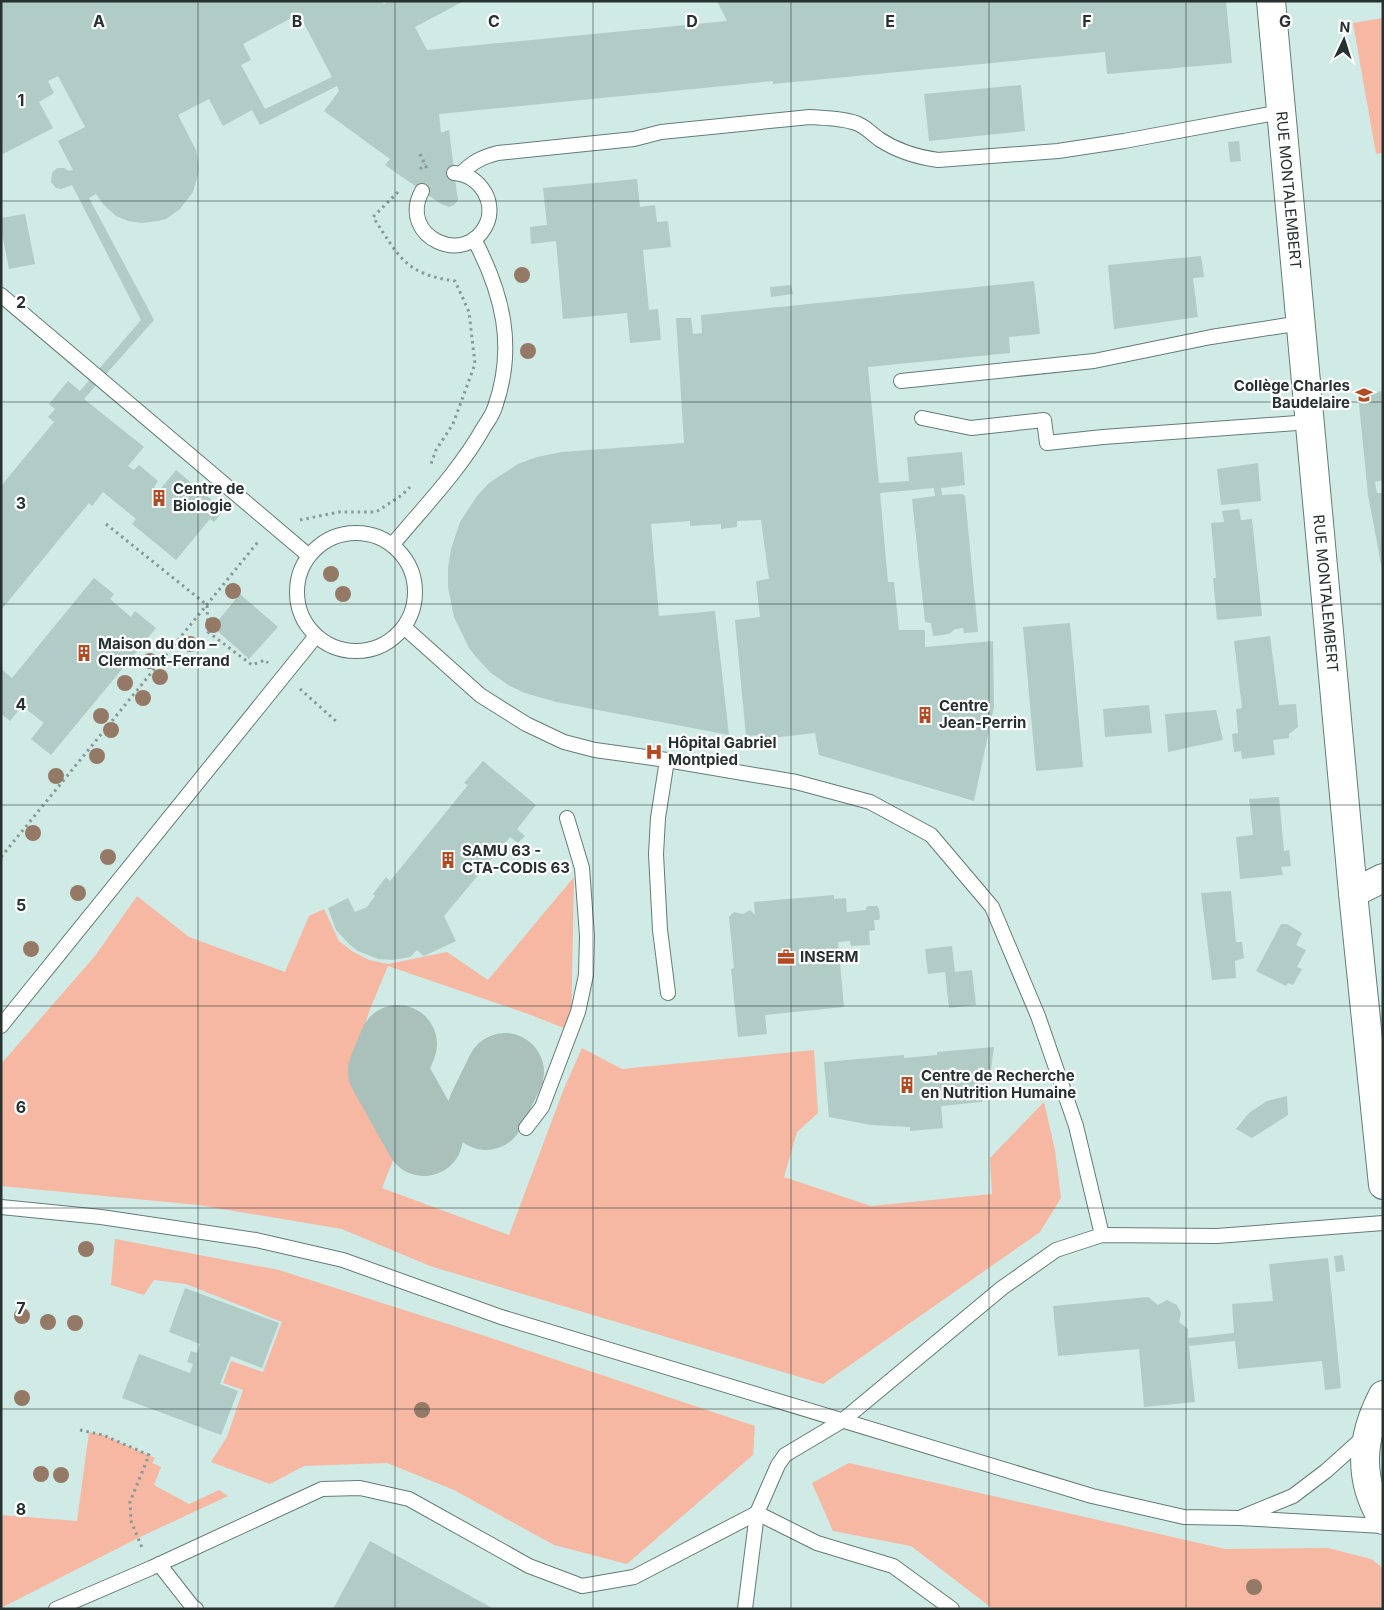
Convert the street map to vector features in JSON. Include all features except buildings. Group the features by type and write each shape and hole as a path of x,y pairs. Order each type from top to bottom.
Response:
{"main road":[{"name":"RUE MONTALEMBERT","path":"1271,1 1353,892 1362,968 1374,1011 1383,1185"},
{"path":"1353,892 1383,878"},
{"path":"1383,1395 1373,1413 1366,1435 1364,1467 1372,1498 1383,1520"}],"lane":[{"path":"422,191 418,197 416,209 418,220 423,230 441,244 452,246 464,244 474,239 483,231 488,220 490,208 481,186 472,178 458,173 482,157 498,153 634,139 661,132 810,117 834,118 858,124 880,140 905,153 919,158 938,160 1058,151 1124,141 1281,112"},
{"path":"393,544 472,450 495,409 506,364 505,325 485,260 474,239"},
{"path":"1,295 308,555"},
{"path":"901,381 1094,361 1211,337 1301,322"},
{"path":"922,418 971,428 1044,420 1048,443 1103,437 1310,422"},
{"path":"347,532 371,534 393,544 408,563 416,585 413,609 404,627 391,640 366,651 341,650 316,636 303,621 296,597 298,574 308,555 327,539 347,532"},
{"path":"404,627 480,695 526,724 564,742 595,750 796,782 870,802 931,835 992,907 1038,1016 1076,1126 1102,1235"},
{"path":"1,1026 316,636"},
{"path":"667,760 658,818 656,854 660,930 668,993"},
{"path":"526,1128 542,1107 578,1012 586,975 588,936 582,868 567,818"},
{"path":"1,1207 101,1217 256,1240 343,1260 501,1317 1092,1496 1184,1518 1239,1518 1383,1526"},
{"path":"745,1609 757,1513 778,1465 785,1455 842,1421 1017,1277 1056,1250 1102,1235 1217,1236 1383,1223"},
{"path":"1239,1518 1293,1496 1326,1471 1366,1435"},
{"path":"56,1609 155,1566 322,1489 360,1488 409,1500 529,1566 582,1586 634,1576 757,1513"},
{"path":"757,1513 817,1543 893,1566 952,1609"},
{"path":"155,1566 196,1609"}],"path":[{"path":"420,154 428,172"},
{"path":"106,524 207,605 208,632 252,665 265,660 336,722"},
{"path":"80,1430 102,1435 149,1455 130,1502 131,1521 155,1566"}],"shaded area":[{"path":"1383,18 1383,153 1376,154 1353,23"},
{"path":"574,877 571,1031 531,1015 388,966 370,1009 354,1058 399,1145 382,1188 509,1235 563,1091 582,1048 622,1069 814,1050 818,1113 797,1132 784,1177 871,1206 992,1194 990,1158 1044,1102 1055,1150 1061,1198 1040,1232 823,1384 430,1266 342,1229 198,1205 1,1186 1,1064 95,956 137,896 189,937 285,972 309,916 324,909 339,941 369,960 388,964 447,952 488,980"},
{"path":"115,1239 279,1270 755,1426 753,1455 627,1564 554,1545 454,1490 387,1463 304,1466 270,1484 211,1462 227,1437 243,1390 223,1383 231,1361 263,1372 282,1322 186,1284 154,1280 144,1295 111,1285"},
{"path":"89,1432 103,1435 155,1458 152,1463 161,1467 154,1485 189,1504 219,1490 228,1496 138,1538 1,1608 1,1515 77,1521"},
{"path":"849,1463 1225,1549 1328,1548 1371,1559 1383,1568 1383,1609 993,1609 911,1546 833,1531 812,1483"}],"taxiway":[{"path":"398,1044 387,1071 424,1137"},
{"path":"486,1111 505,1072"}],"place":[{"name":"Collège Charles Baudelaire","path":"1364,395"},
{"name":"Centre de Biologie","path":"159,498"},
{"name":"Maison du don – Clermont-Ferrand","path":"84,653"},
{"name":"Centre Jean-Perrin","path":"925,715"},
{"name":"Hôpital Gabriel Montpied","path":"654,752"},
{"name":"SAMU 63 - CTA-CODIS 63","path":"448,860"},
{"name":"INSERM","path":"786,957"},
{"name":"Centre de Recherche en Nutrition Humaine","path":"907,1085"}]}
